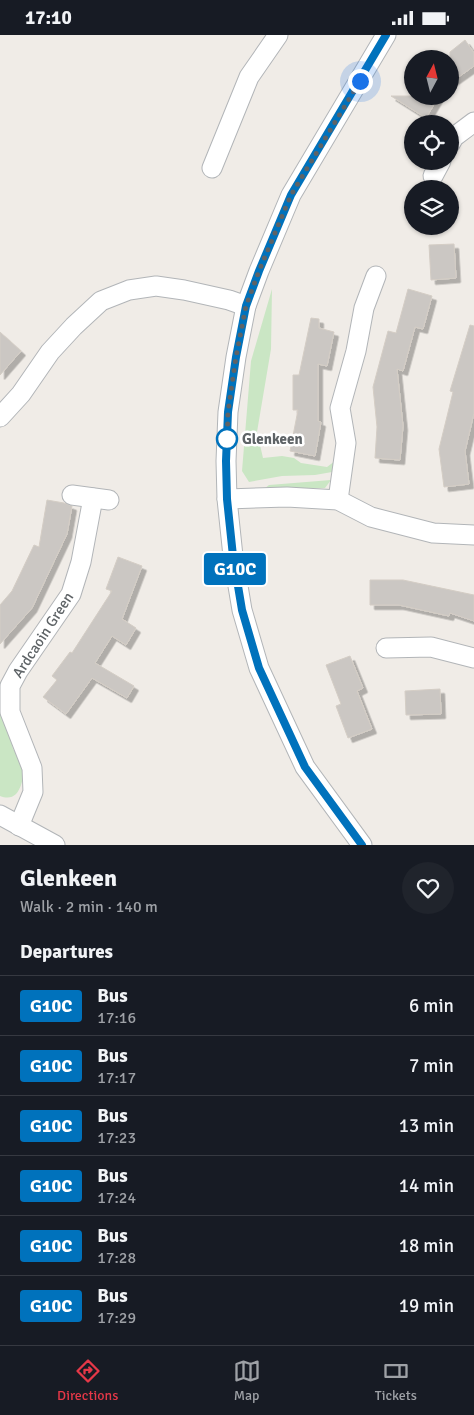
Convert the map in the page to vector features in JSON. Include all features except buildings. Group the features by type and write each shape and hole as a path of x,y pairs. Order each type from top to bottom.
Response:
{"street":[{"path":"212,168 249,77 278,35"},
{"path":"362,845 305,767 259,668 242,610 233,556 227,499 228,412 246,306 259,271 291,195 386,35"},
{"path":"459,133 474,122"},
{"path":"338,500 346,443 340,408 356,351 364,308 376,276"},
{"path":"0,417 21,394 50,352 101,301 129,290 156,286 229,300 246,306"},
{"name":"Ardcaoin Green","path":"19,827 32,792 32,767 10,712 10,686 18,671 71,594 101,499 72,495"},
{"path":"227,499 287,497 338,500 371,517 433,533 474,535"},
{"path":"386,648 431,647 474,658"},
{"path":"0,815 54,845"}],"green space":[{"path":"272,289 271,349 257,432 263,458 282,456 294,458 301,463 327,467 335,461 332,472 315,475 282,476 249,482 242,471 251,361"},
{"path":"331,480 325,488 264,489 269,485"},
{"path":"0,705 3,705 13,749 25,764 20,789 17,793 7,798 0,796"}],"bus line":[{"name":"G10C","path":"362,845 305,767 259,668 242,610 233,556 227,499 226,461 228,412 236,357 246,306 259,271 291,195 386,35"}],"place":[{"name":"Glenkeen","path":"227,439"}],"route":[{"path":"227,439 227,445 228,412 236,357 246,306 259,271 291,195 360,81"}]}
